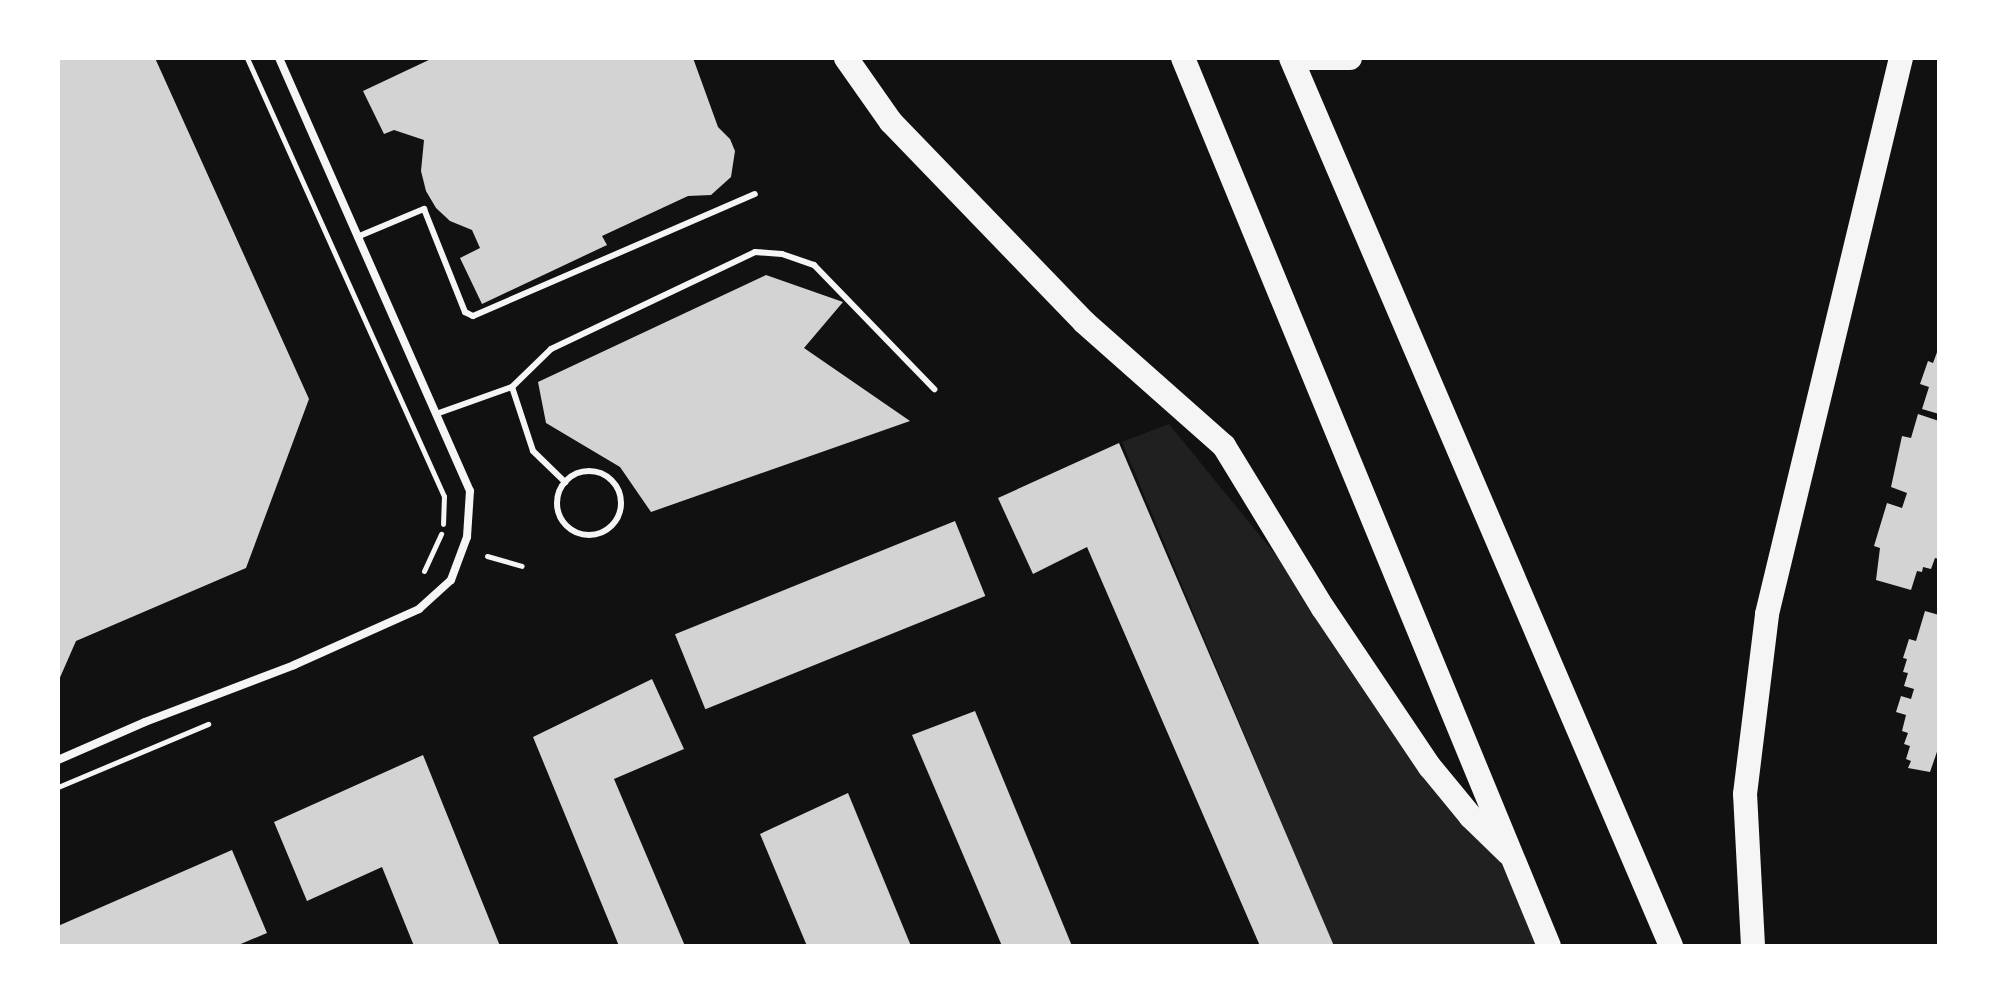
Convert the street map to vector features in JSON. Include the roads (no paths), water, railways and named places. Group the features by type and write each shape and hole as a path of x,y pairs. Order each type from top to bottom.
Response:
{"highway":[{"path":"846,58 891,122 1084,322 1224,446 1323,608 1430,767 1471,817 1508,853"},
{"path":"1183,58 1508,853 1549,946"},
{"path":"1291,58 1671,946"},
{"path":"1305,58 1350,58"},
{"path":"1753,946 1745,794 1767,614 1901,58"}],"street":[{"path":"58,760 145,722 294,665 419,609 451,580 467,537 470,491 279,58"}],"lane":[{"path":"357,237 424,209 465,312 473,316 755,194"},
{"path":"436,414 512,387 551,349 755,252 782,254 814,265 934,389"},
{"path":"512,387 533,451 565,482"},
{"path":"598,471 614,482 622,498 619,516 607,530 589,536 572,531 560,517 557,498 565,482 580,472 598,471"}]}
